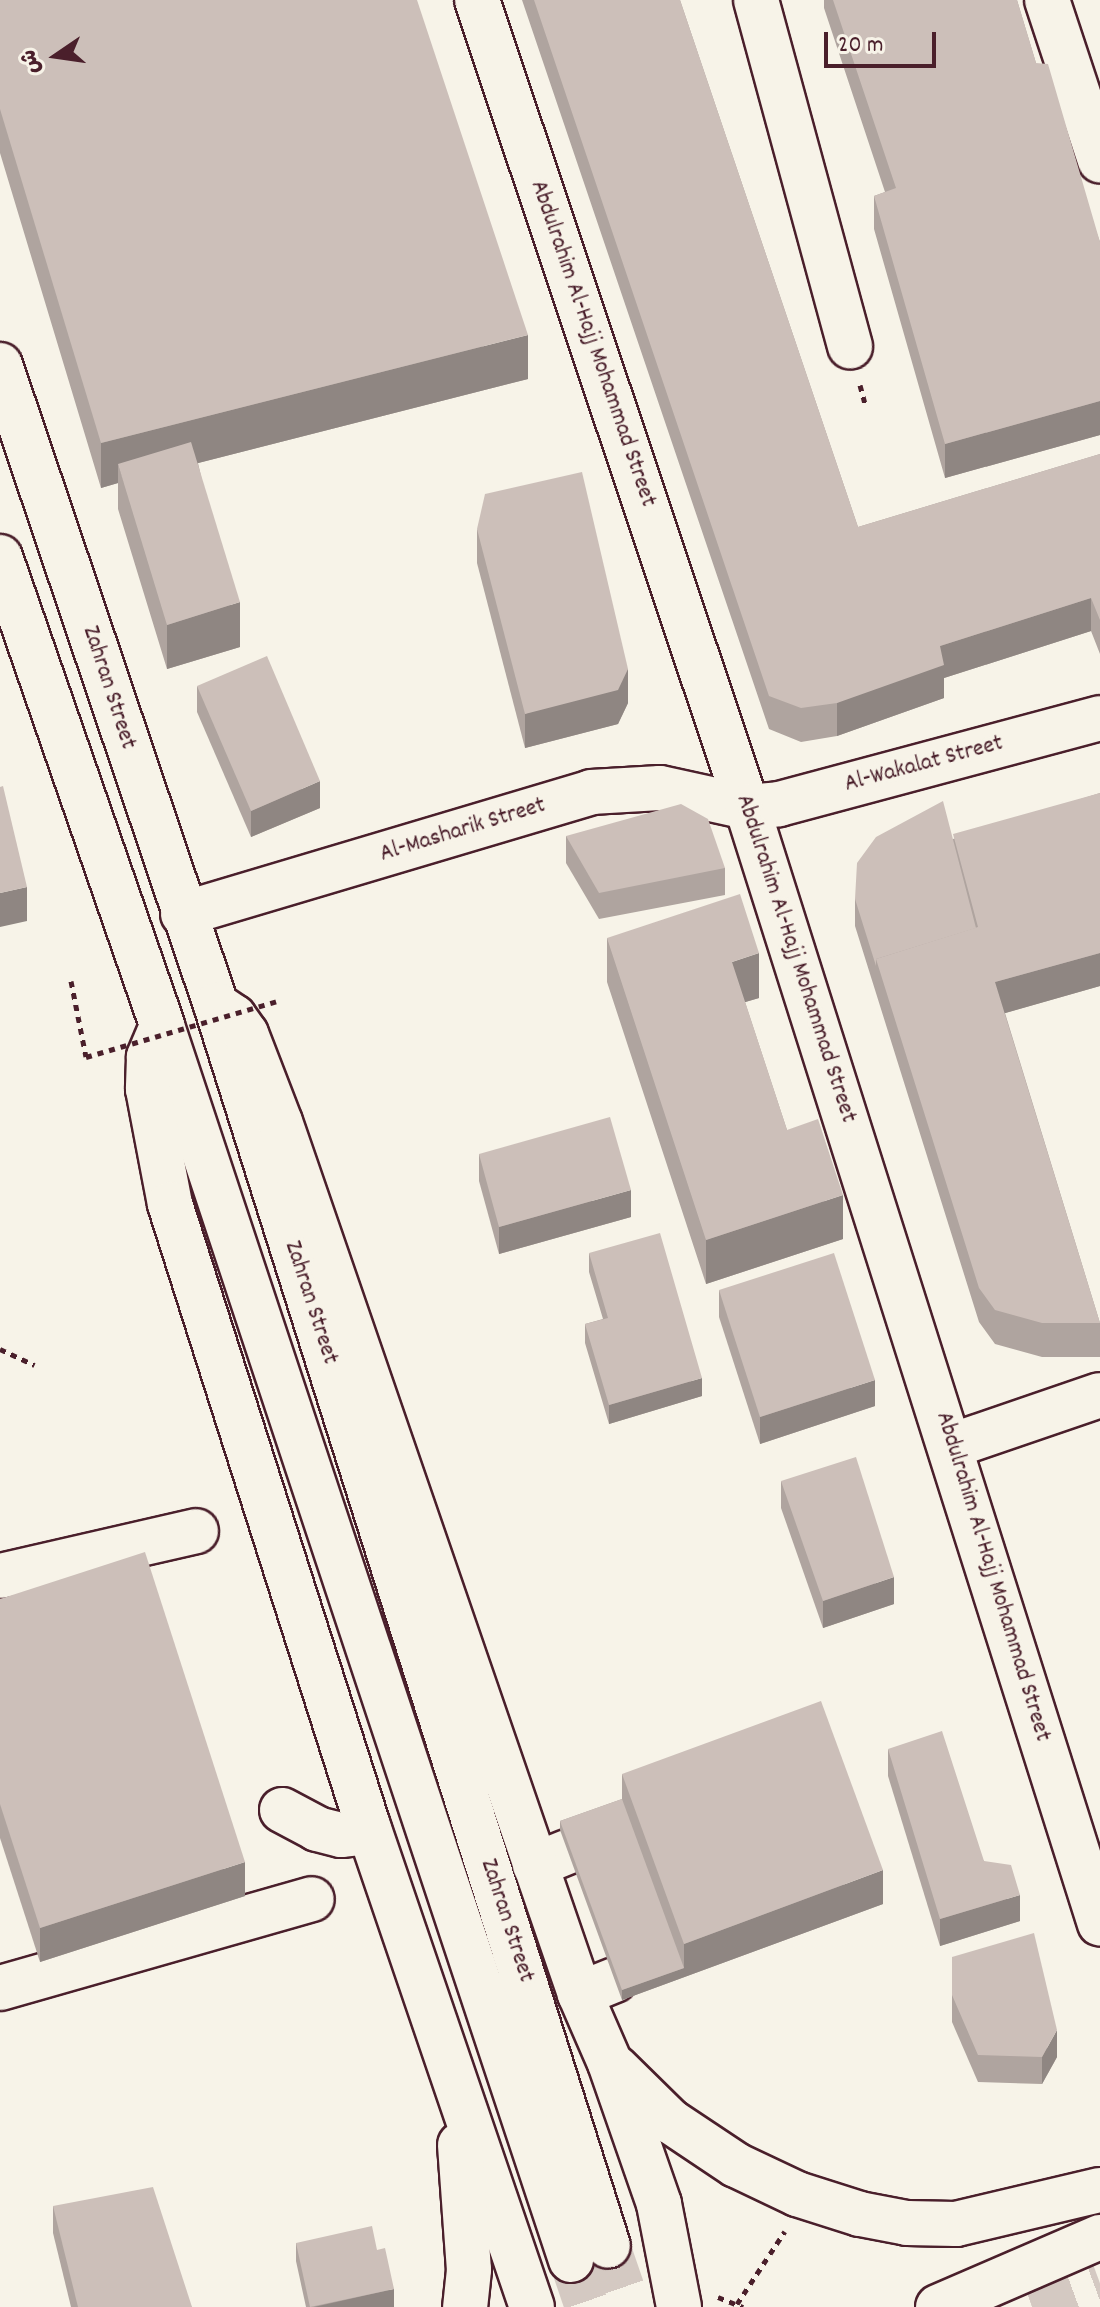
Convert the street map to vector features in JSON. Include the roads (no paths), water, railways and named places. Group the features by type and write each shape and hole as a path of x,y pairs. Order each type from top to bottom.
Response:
{"main road":[{"name":"Abdulrahim Al-Hajj Mohammad Street","path":"477,0 747,807 1100,1924"},
{"path":"756,0 850,346"},
{"path":"1047,0 1100,160"},
{"name":"Zahran Street","path":"0,365 216,1005 590,2253 0,557"},
{"name":"Al-Wakalat Street","path":"747,807 804,798 1100,718"},
{"name":"Al-Masharik Street","path":"183,914 591,792 627,786 660,788 747,807"},
{"path":"216,1005 239,1022 264,1077 597,1987 610,2063 659,2204 679,2307"},
{"path":"162,1026 149,1057 148,1089 170,1204 370,1832 532,2307"},
{"path":"951,1446 1100,1395"},
{"path":"0,1576 196,1531"},
{"path":"282,1810 317,1829 341,1835 370,1832"},
{"path":"0,1988 312,1899"},
{"path":"610,2063 670,2121 736,2165 807,2198 907,2223 956,2224 1100,2190"},
{"path":"450,2067 469,2270 465,2307"},
{"path":"938,2307 1100,2237"}],"tunnel":[{"path":"608,2246 629,2307"},
{"path":"571,2260 587,2307"},
{"path":"1032,2307 1100,2282"}]}
